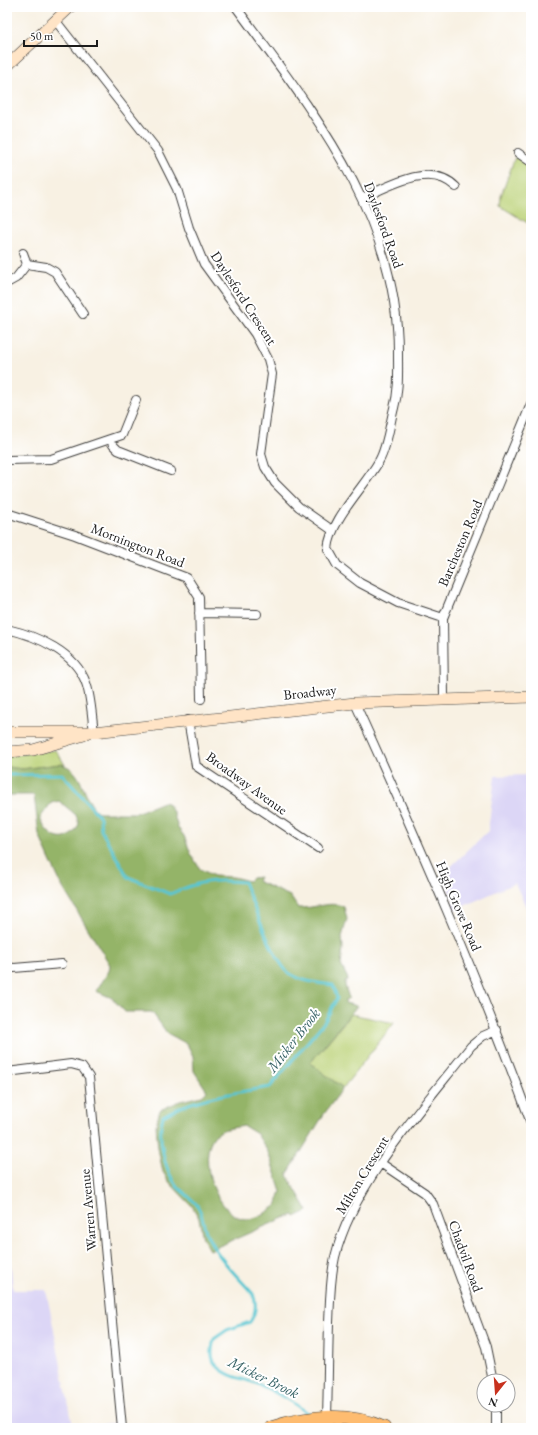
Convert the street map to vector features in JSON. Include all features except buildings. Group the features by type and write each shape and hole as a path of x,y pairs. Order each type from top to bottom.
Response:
{"main road":[{"path":"274,1428 294,1421 325,1417 353,1420 384,1428"}],"street":[{"path":"7,66 70,7"},
{"name":"Daylesford Road","path":"236,7 322,126 362,198 384,258 398,325 398,394 380,459 332,530 328,549 337,565 360,583 398,603 443,618"},
{"name":"Daylesford Crescent","path":"55,20 158,151 177,189 189,228 204,264 255,334 268,359 272,374 261,454 264,467 275,483 299,507 332,530"},
{"path":"518,153 531,162"},
{"path":"362,198 406,180 429,174 450,181 456,187"},
{"path":"23,253 27,264"},
{"path":"7,283 16,278 27,264"},
{"path":"27,264 46,267 55,272 83,314"},
{"path":"7,460 51,459 122,435 136,400"},
{"name":"Barcheston Road","path":"444,698 443,618 531,404"},
{"path":"111,439 113,446 118,450 171,471"},
{"name":"Mornington Road","path":"7,512 82,538 186,578 198,597 201,699"},
{"path":"199,612 257,614"},
{"path":"7,629 22,633 54,647 74,664 86,683 94,732"},
{"name":"Broadway","path":"7,732 94,732 188,720 355,703 444,698 531,697"},
{"name":"High Grove Road","path":"355,703 405,813 497,1030 531,1123"},
{"name":"Broadway Avenue","path":"188,720 196,766 318,848"},
{"name":"Broadway","path":"7,752 33,750 94,732"},
{"path":"7,967 14,968 62,964"},
{"name":"Milton Crescent","path":"325,1417 330,1283 340,1242 354,1208 382,1164 471,1046 483,1036 497,1030"},
{"name":"Warren Avenue","path":"7,1072 71,1064 82,1067 89,1077 122,1428"},
{"name":"Chadvil Road","path":"382,1164 425,1193 433,1204 486,1347 491,1373"},
{"path":"496,1413 496,1428"}],"shaded area":[{"path":"531,775 531,918 515,883 455,910 452,904 454,902 442,875 488,831 495,776"},
{"path":"7,1256 10,1256 13,1290 46,1290 73,1426 115,1423 115,1428 7,1428"}],"green space":[{"path":"515,157 531,167 531,225 500,206 501,196"},
{"path":"56,750 65,765 60,764 22,769 7,767 7,756"},
{"path":"60,764 68,767 79,778 93,807 99,813 136,813 163,802 167,803 173,812 178,828 184,836 191,854 200,869 214,876 233,877 249,881 252,878 259,877 257,881 290,896 298,908 334,904 344,907 347,919 342,937 343,948 341,965 348,979 345,981 345,986 349,998 345,1000 345,1003 357,1006 310,1063 343,1088 324,1114 287,1175 308,1211 295,1217 294,1215 284,1218 210,1250 203,1239 199,1218 192,1206 170,1183 163,1172 158,1148 156,1125 160,1110 180,1101 202,1096 207,1091 194,1071 193,1056 187,1044 167,1033 152,1012 125,1012 112,998 96,991 109,971 110,965 63,888 49,858 39,835 34,795 7,795 7,767 22,769","holes":["59,801 76,815 79,824 69,836 63,838 58,838 48,831 40,818 51,803","244,1126 257,1134 268,1152 281,1191 276,1206 260,1216 249,1219 238,1217 228,1210 219,1199 209,1172 208,1158 209,1145 215,1135 224,1130"]},
{"path":"351,1014 394,1023 343,1088 310,1063"}],"waterway":[{"name":"Micker Brook","path":"7,775 62,774 100,817 101,830 128,877 170,894 190,886 206,882 244,882 270,944 283,967 294,976 310,982 333,985 337,998 325,1021 270,1087 228,1094 188,1104 163,1116 161,1124 161,1142 165,1162 172,1179 177,1186 197,1205 201,1213 207,1235 213,1247 253,1294 254,1298 254,1315 250,1322 227,1330 214,1339 212,1353 213,1361 222,1371 227,1374 267,1388 286,1398 310,1415"},
{"name":"Micker Brook","path":"321,1423 327,1428"}]}
